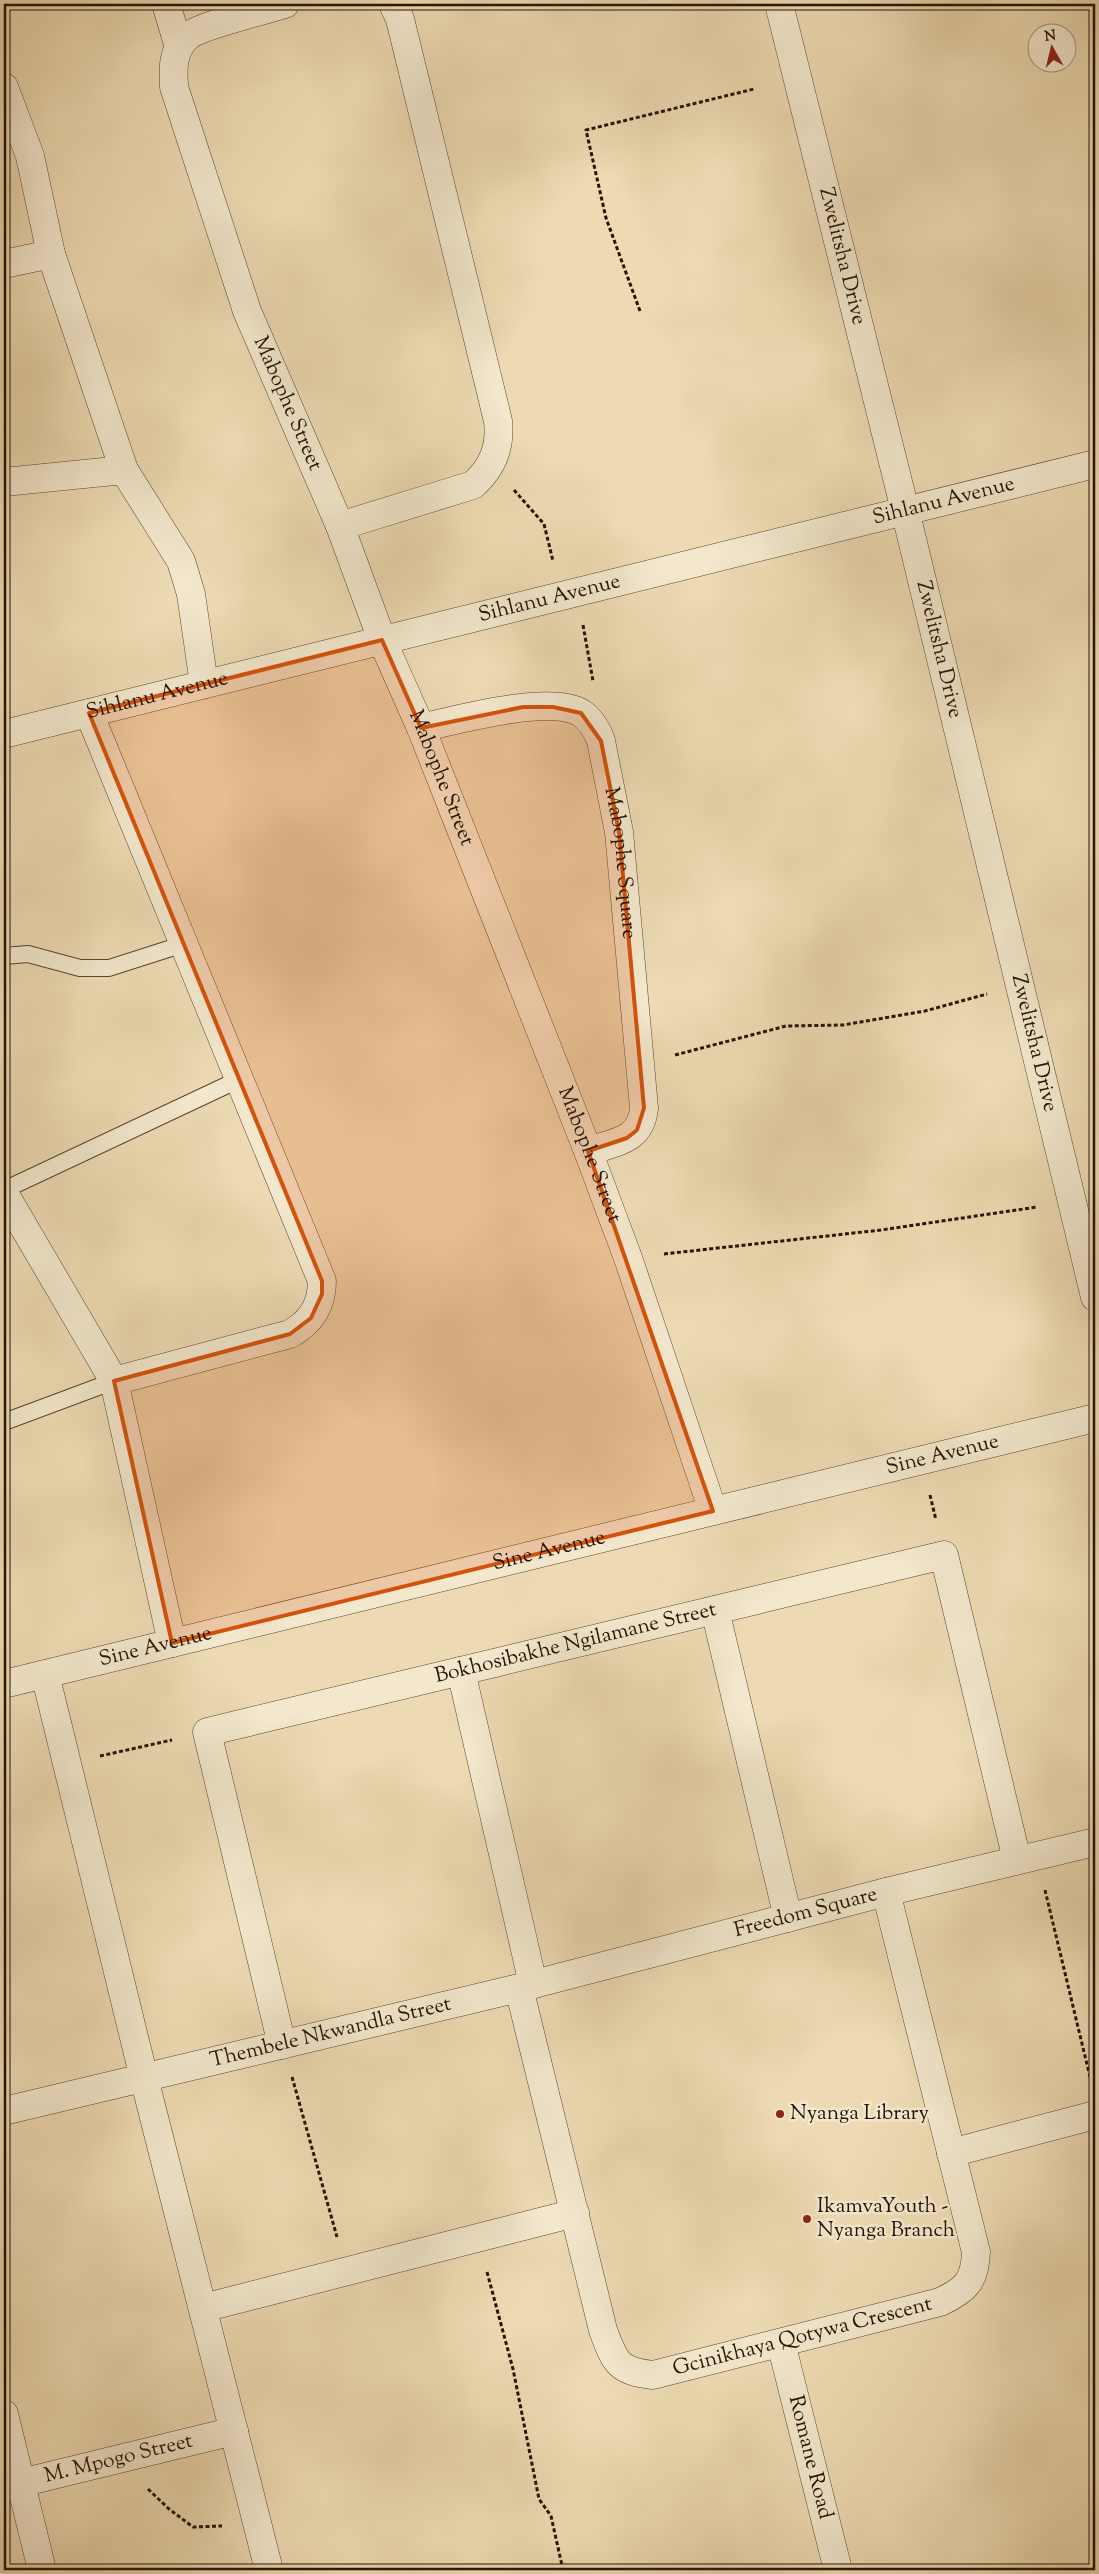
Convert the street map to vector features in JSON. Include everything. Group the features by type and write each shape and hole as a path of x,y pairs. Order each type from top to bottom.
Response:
{"street":[{"path":"166,4 179,47"},
{"path":"179,47 188,36 202,29 285,4"},
{"path":"340,526 473,485 484,475 492,463 498,447 498,421 400,19 393,4"},
{"name":"Zwelitsha Drive","path":"779,4 905,510 1095,1297"},
{"name":"Mabophe Street","path":"179,47 173,63 174,87 247,311 340,526 382,640 421,728 588,1151 628,1258 713,1511"},
{"path":"4,87 30,156 51,254 124,470 181,561 191,594 204,684"},
{"path":"4,264 51,254"},
{"name":"Sihlanu Avenue","path":"4,734 1095,464"},
{"path":"4,482 124,470"},
{"path":"421,728 523,708 571,709 590,721"},
{"path":"89,713 318,1268 322,1294 318,1307 311,1318 290,1334 114,1381"},
{"name":"Mabophe Square","path":"588,1151 627,1138 637,1130 643,1120 644,1108 619,832 601,740 590,721"},
{"path":"4,1192 114,1381 172,1643"},
{"name":"Sine Avenue","path":"4,1684 1095,1418"},
{"path":"944,1555 1027,1858"},
{"name":"Bokhosibakhe Ngilamane Street","path":"207,1732 944,1555"},
{"path":"715,1610 788,1918"},
{"name":"Gcinikhaya Qotywa Crescent","path":"461,1671 574,2213 603,2330 620,2366 633,2372 653,2375 940,2302 958,2293 968,2283 975,2268 976,2252 886,1892"},
{"path":"45,1674 144,2078 269,2570"},
{"path":"207,1732 282,2045"},
{"name":"Freedom Square","path":"526,1986 886,1892 1095,1842"},
{"name":"Thembele Nkwandla Street","path":"4,2112 526,1986"},
{"path":"950,2153 1094,2102"},
{"path":"203,2308 574,2213"},
{"name":"Romane Road","path":"781,2343 838,2570"},
{"path":"4,2414 12,2485 42,2570"},
{"name":"M. Mpogo Street","path":"12,2485 234,2431"}],"lane":[{"path":"4,956 28,954 80,968 109,968 184,944"},
{"path":"4,1192 240,1079"},
{"path":"4,1422 114,1381"}],"path":[{"path":"640,311 606,218 586,130 754,89"},
{"path":"492,463 544,524 570,594 594,686 590,721"},
{"path":"640,1064 786,1026 852,1024 925,1011 1019,986"},
{"path":"628,1258 881,1230 1072,1201"},
{"path":"922,1460 944,1555"},
{"path":"66,1764 207,1732"},
{"path":"1027,1858 1094,2102"},
{"path":"282,2045 347,2271"},
{"path":"477,2238 513,2369 539,2499 551,2516 563,2570"},
{"path":"117,2459 169,2509 193,2527 258,2524"}],"highlighted area":[{"path":"382,640 421,728 523,707 553,707 581,713 601,741 619,832 644,1108 637,1130 627,1138 588,1151 713,1511 172,1643 114,1381 290,1334 311,1318 322,1294 322,1281 89,713"}],"place":[{"name":"Nyanga Library","path":"780,2114"},
{"name":"IkamvaYouth - Nyanga Branch","path":"807,2219"}]}
